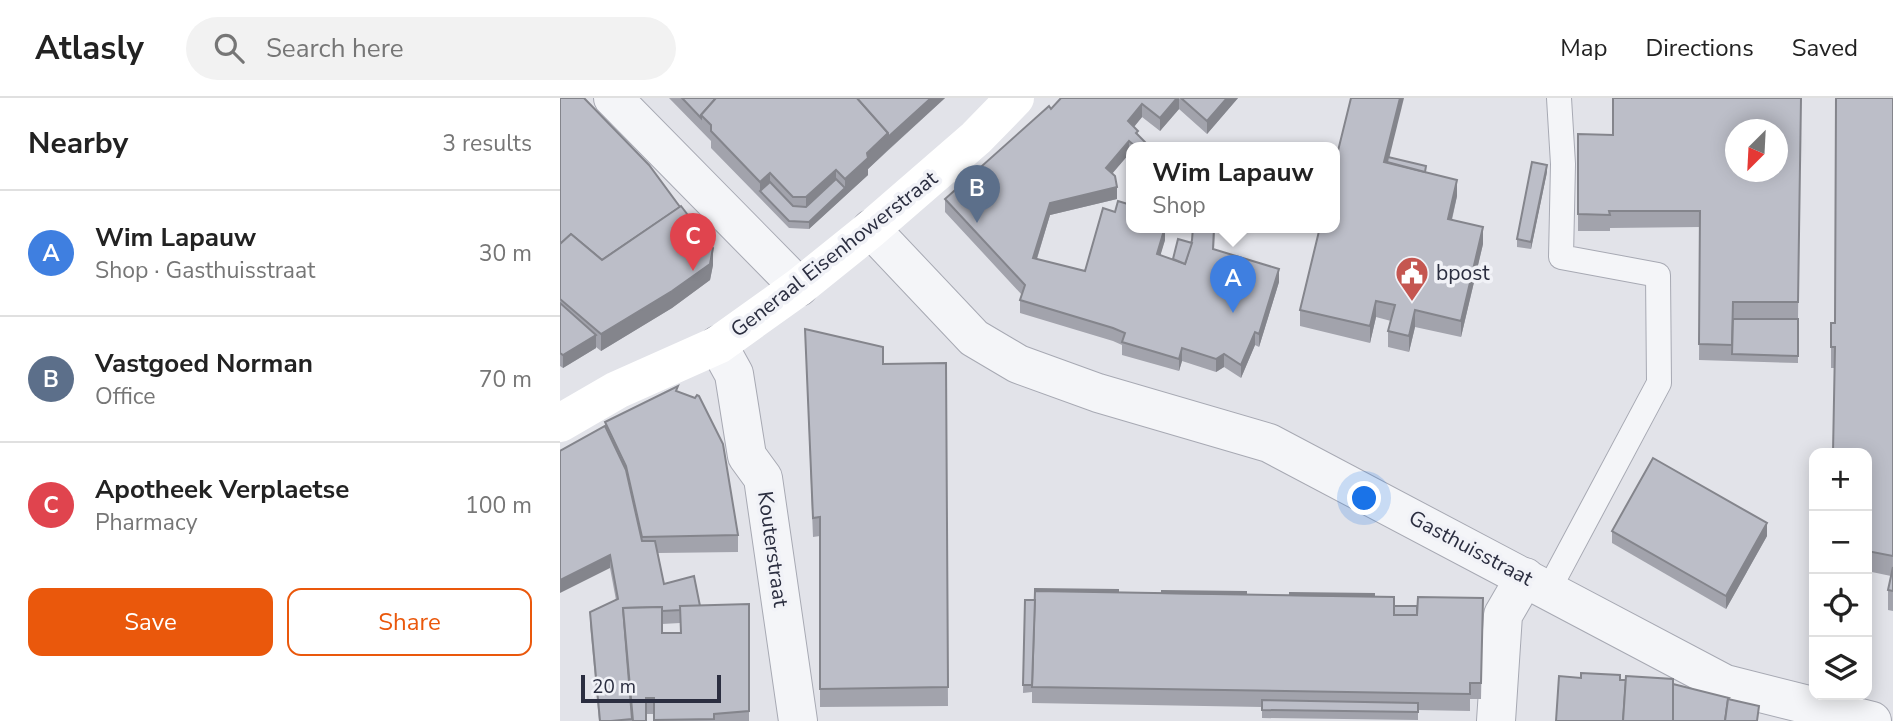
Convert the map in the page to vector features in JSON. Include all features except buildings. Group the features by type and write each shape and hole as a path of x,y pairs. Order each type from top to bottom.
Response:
{"street":[{"path":"613,98 799,287"},
{"name":"Generaal Eisenhowerstraat","path":"560,422 617,390 718,345 799,287 872,229 976,138 1015,98"},
{"name":"Gasthuisstraat","path":"872,229 974,338 1018,364 1098,393 1269,443 1725,684 1872,721"},
{"name":"Kouterstraat","path":"718,345 734,374 747,456 763,478 798,721"},
{"path":"1496,721 1503,615 1537,583"}],"lane":[{"path":"1537,583 1659,383 1658,275 1561,257 1563,164 1559,98"}],"place":[{"name":"Vastgoed Norman","path":"977,223"},
{"name":"Apotheek Verplaetse","path":"693,271"},
{"name":"bpost","path":"1412,303"},
{"name":"Wim Lapauw","path":"1233,313"}]}
